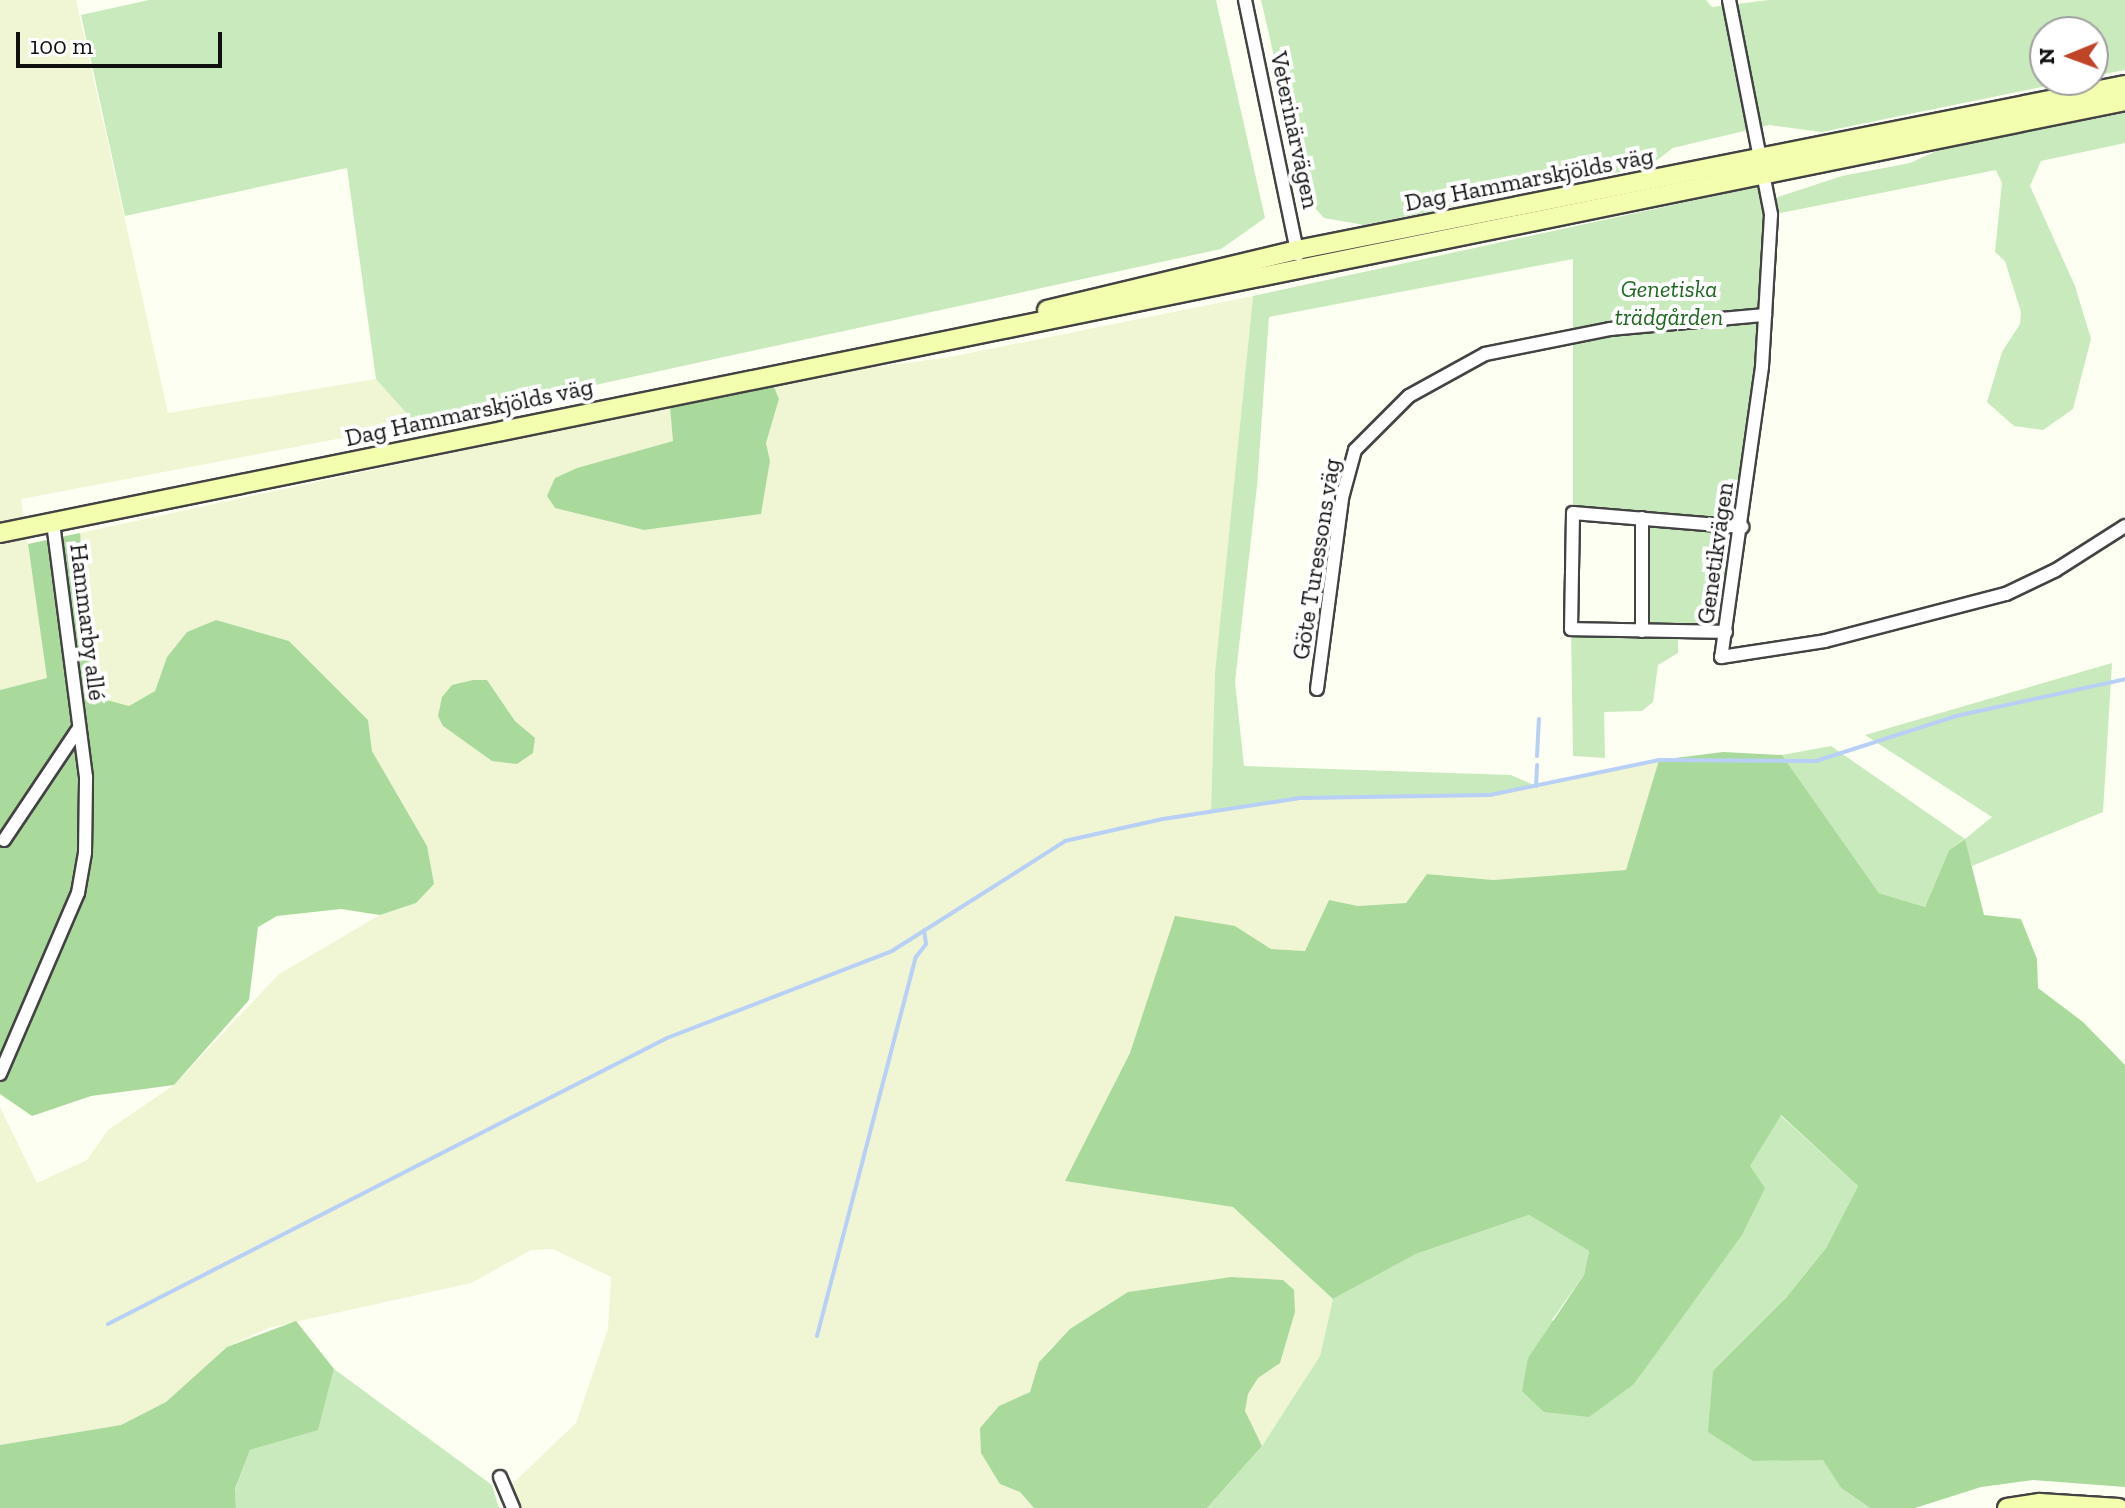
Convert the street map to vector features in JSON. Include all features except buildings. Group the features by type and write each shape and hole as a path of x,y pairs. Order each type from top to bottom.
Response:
{"main road":[{"name":"Dag Hammarskjölds väg","path":"0,533 1300,270 2125,85"},
{"name":"Dag Hammarskjölds väg","path":"948,341 1109,292 1297,250 2125,101"},
{"path":"2007,1508 2040,1503 2119,1508"}],"street":[{"name":"Veterinärvägen","path":"1245,0 1300,270"},
{"name":"Genetikvägen","path":"1729,0 1771,215 1765,315 1742,527 1721,657 1825,641 1935,615 2006,594 2056,570 2125,526"},
{"name":"Göte Turessons väg","path":"1317,689 1342,498 1355,450 1409,396 1485,354 1610,329 1765,315"},
{"path":"1726,632 1571,629 1573,513 1742,527"},
{"path":"1642,518 1642,631"},
{"name":"Hammarby allé","path":"0,1074 78,893 85,853 86,777 53,522"},
{"name":"Hammarby allé","path":"4,840 79,728"},
{"path":"500,1477 513,1508"}],"green space":[{"path":"0,0 76,0 168,413 376,379 416,424 21,499 48,678 0,690"},
{"path":"149,0 1216,0 1265,218 1221,249 416,424 376,379 347,168 125,216 81,15"},
{"path":"1261,0 1706,0 1712,7 1769,0 2125,0 2125,70 2109,73 2109,16 2029,16 2029,90 1822,132 1769,125 1673,148 1649,166 1364,225 1324,218 1307,199"},
{"name":"Genetiska trädgården","path":"2125,113 2125,143 2041,161 2030,186 2075,286 2091,339 2073,409 2043,430 2014,426 1987,402 2002,352 2020,324 2021,312 2005,261 1995,252 2002,183 1996,170 1771,215 1762,367 1726,632 1678,632 1678,653 1658,665 1653,702 1642,711 1604,712 1605,758 1573,756 1571,629 1642,631 1642,518 1573,513 1573,259 1269,317 1257,486 1235,682 1244,766 1511,775 1536,786 1490,795 1301,798 1211,812 1215,672 1253,296 1756,187 1769,200 1842,176 1910,163 1941,149"},
{"path":"1253,296 1215,672 1211,812 1301,798 1490,795 1659,760 1627,870 1493,880 1427,874 1406,903 1358,906 1329,900 1305,951 1271,949 1235,926 1130,1053 1066,1181 1233,1207 1333,1299 1320,1356 1262,1446 1244,1411 1248,1394 1258,1378 1280,1362 1295,1312 1282,1280 1231,1277 1128,1292 1051,1347 1039,1362 1030,1392 1019,1397 1000,1484 1020,1492 1034,1508 513,1508 506,1490 576,1423 608,1329 611,1277 553,1249 531,1250 471,1283 268,1328 227,1347 166,1402 121,1425 0,1445 0,1107 37,1183 87,1160 108,1130 174,1085 279,974 380,915 416,903 427,846 372,751 368,720 289,641 215,620 187,632 167,657 155,691 129,706 103,699 95,679 80,533 804,377 950,357","holes":["774,387 779,399 766,443 770,461 761,514 644,530 555,508 547,496 577,468 674,441 670,408","487,680 515,721 535,738 492,761 443,726"]},
{"path":"774,387 779,399 766,443 770,461 761,514 644,530 555,508 547,496 555,478 577,468 673,441 670,407"},
{"path":"80,533 95,679 103,699 129,706 155,691 167,657 187,632 216,620 289,641 368,720 372,751 427,846 434,884 416,903 380,915 341,909 277,916 258,927 249,1000 174,1085 91,1096 32,1116 0,1094 0,690 47,678 28,544"},
{"path":"2112,663 2103,812 1972,866 1964,839 1949,850 1925,907 1879,893 1782,755 1831,746 1965,839 1992,817 1865,735"},
{"path":"487,680 515,721 535,738 533,753 517,764 492,761 443,726 438,716 442,697 452,685"},
{"path":"1723,752 1782,755 1879,893 1925,907 1949,850 1965,839 1984,915 2021,919 2037,959 2038,988 2083,1022 2125,1065 2125,1487 2033,1480 1981,1487 1915,1508 1870,1508 1841,1488 1823,1460 1753,1461 1708,1432 1713,1371 1785,1299 1826,1248 1858,1186 1781,1115 1750,1166 1765,1188 1742,1235 1634,1384 1589,1417 1544,1412 1522,1391 1528,1358 1584,1275 1589,1251 1529,1215 1416,1254 1333,1299 1233,1207 1065,1181 1130,1053 1175,916 1235,926 1271,949 1305,951 1329,900 1358,906 1406,903 1427,874 1493,880 1626,870 1659,760"},
{"path":"1780,1115 1858,1186 1826,1248 1785,1299 1753,1461 1823,1459 1841,1488 1870,1508 1207,1508 1262,1446 1320,1356 1333,1299 1416,1254 1529,1215 1589,1251 1584,1275 1552,1320 1634,1384 1697,1294 1749,1166"},
{"path":"1231,1277 1283,1280 1294,1290 1295,1312 1280,1363 1258,1378 1248,1394 1245,1411 1262,1446 1207,1508 1034,1508 1020,1492 1000,1484 981,1453 980,1428 999,1406 1030,1392 1039,1362 1070,1329 1128,1292"},
{"path":"296,1321 334,1369 318,1430 250,1450 235,1489 236,1508 0,1508 0,1445 121,1425 166,1402 227,1347"},
{"path":"334,1369 492,1485 499,1508 236,1508 235,1490 250,1450 318,1429"}],"waterway":[{"path":"108,1324 667,1038 892,951 1065,841 1163,819 1301,798 1490,795 1659,760 1816,761 1956,716 2125,679"},
{"path":"1537,756 1539,719"},
{"path":"1536,786 1537,765"},
{"path":"817,1336 916,957 926,944 924,930"}]}
